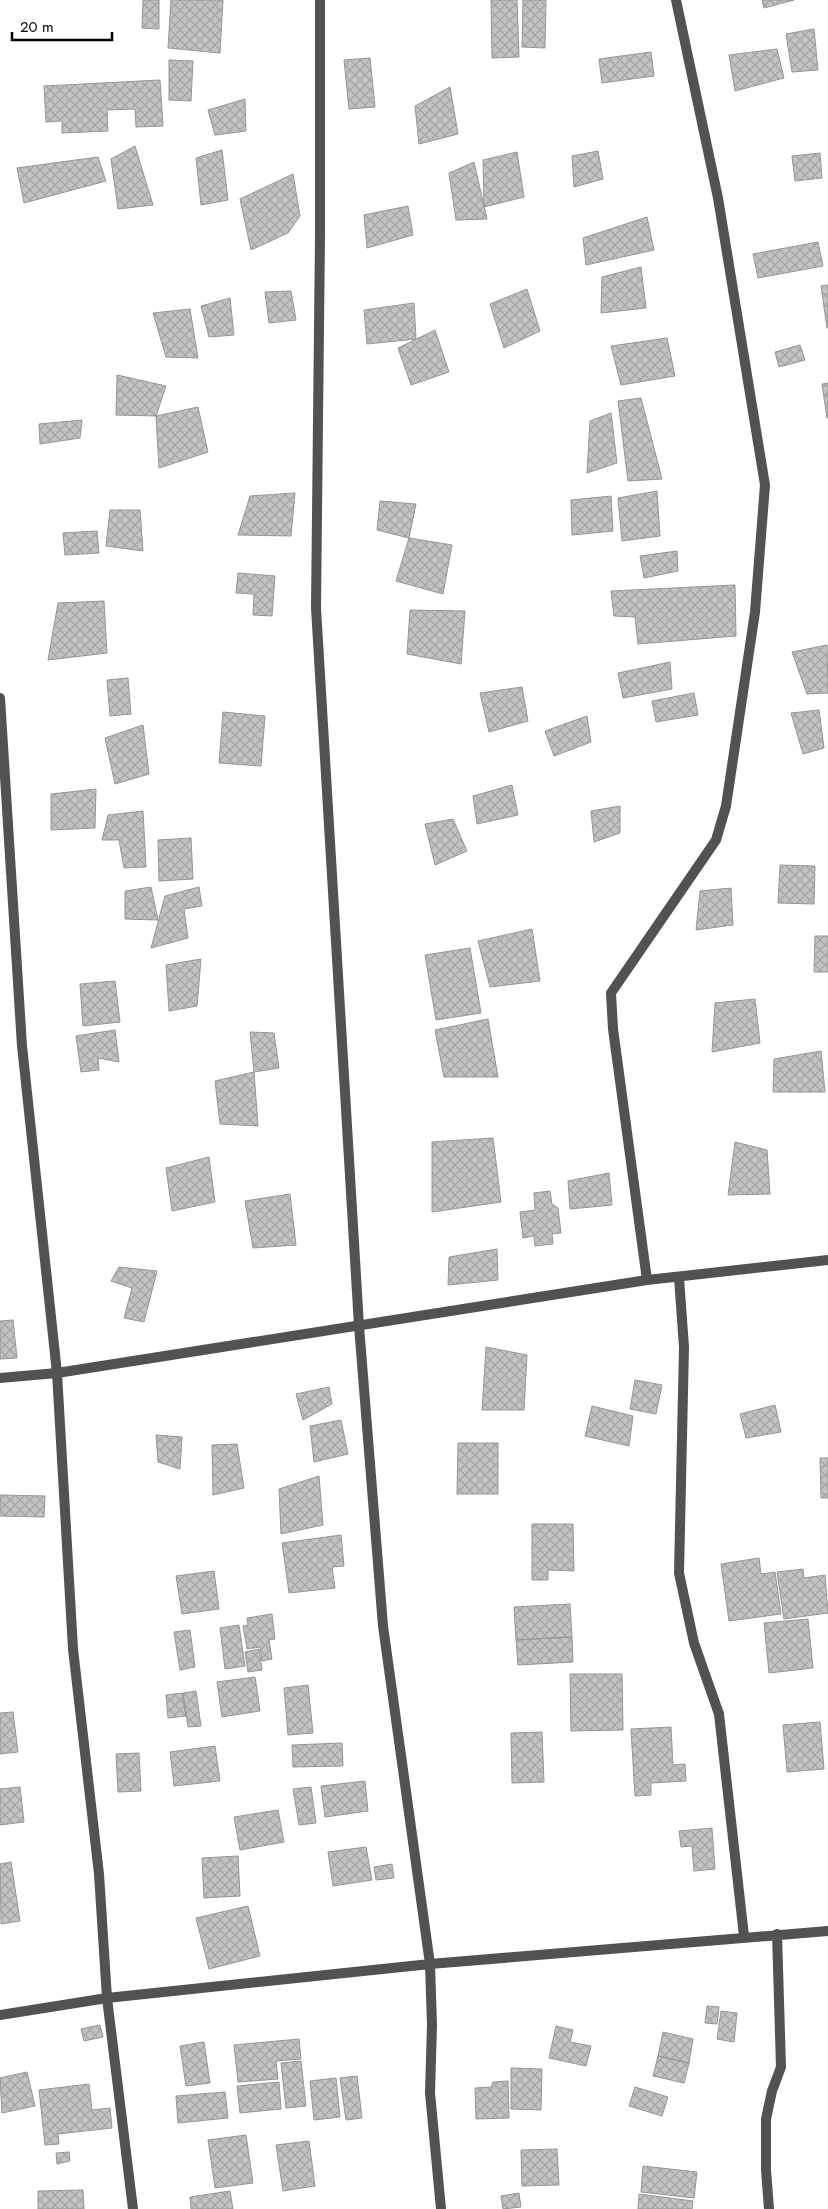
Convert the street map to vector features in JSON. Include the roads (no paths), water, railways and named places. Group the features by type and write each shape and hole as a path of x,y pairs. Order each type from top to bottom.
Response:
{"street":[{"path":"320,0 316,608 359,1326 383,1626 430,1964 432,2025 430,2094 441,2209"},
{"path":"647,1280 613,1030 611,994 716,840 726,806 756,612 765,485 718,198 676,0"},
{"path":"0,698 22,1046 57,1373 73,1649 99,1874 107,1998 133,2209"},
{"path":"0,1378 57,1373 647,1280 679,1278 828,1260"},
{"path":"679,1278 684,1347 679,1573 694,1643 719,1714 744,1936"},
{"path":"0,2015 107,1998 430,1964 744,1936 828,1931"},
{"path":"769,2209 766,2170 766,2119 772,2092 782,2067 777,1934"}]}
